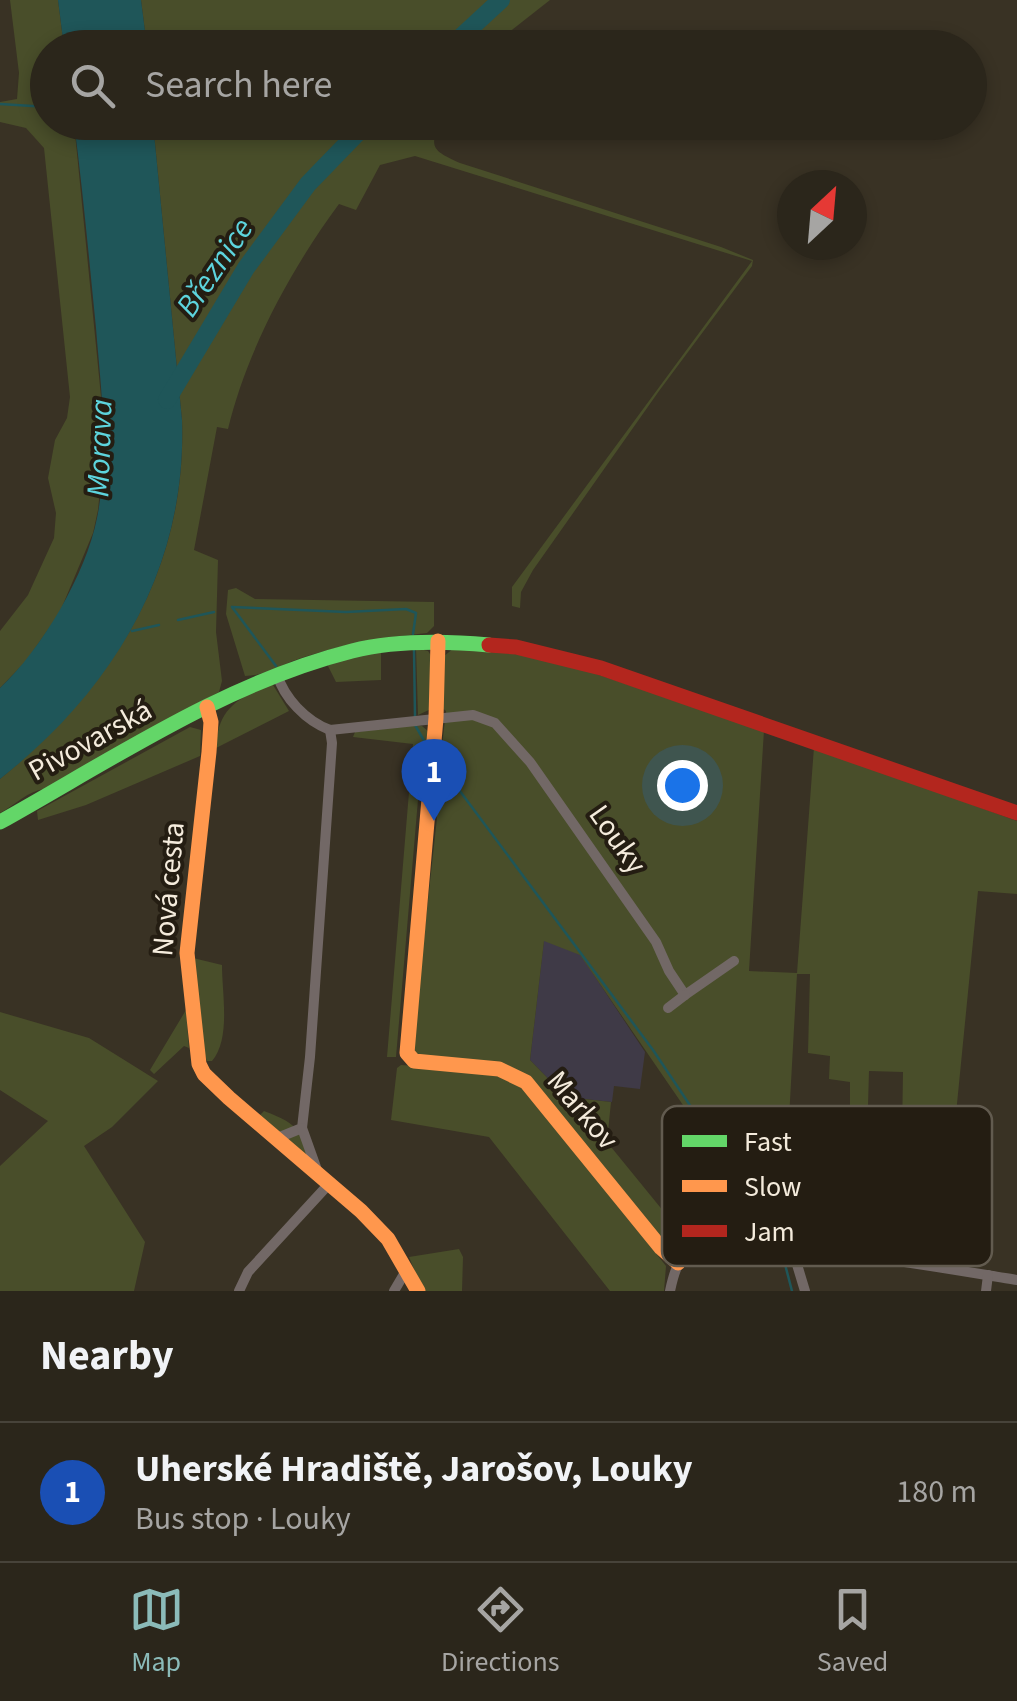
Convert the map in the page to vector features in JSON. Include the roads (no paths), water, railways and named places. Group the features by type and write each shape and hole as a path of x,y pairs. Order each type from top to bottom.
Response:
{"street":[{"name":"Pivovarská","path":"0,822 207,707 276,674 355,650 438,641 516,647 601,668 1017,813"},
{"path":"436,718 438,641"},
{"path":"276,674 292,701 330,730 332,743 302,1128 317,1170 328,1185"},
{"name":"Nová cesta","path":"207,707 212,722 187,952 196,1055 204,1074 274,1138"},
{"name":"Louky","path":"330,730 436,718 485,717 494,723 530,762 656,942 685,995"},
{"name":"Markov","path":"436,718 407,1048 410,1058 499,1069 526,1082 662,1249"},
{"path":"668,1008 734,961"},
{"path":"302,1128 274,1138 361,1211 388,1240 418,1291"},
{"path":"239,1291 248,1272 328,1185"},
{"path":"670,1291 677,1266"},
{"path":"792,1266 805,1291"},
{"path":"932,1266 1017,1280"},
{"path":"394,1291 407,1268"},
{"path":"986,1291 988,1275"}],"water":[{"path":"58,0 141,0 145,30 62,30"},
{"path":"76,140 155,140 182,420 180,474 172,526 157,575 136,621 109,665 41,744 0,779 0,688 31,653 73,586 91,540 101,494 102,399"}],"waterway":[{"name":"Březnice","path":"468,30 501,0"},
{"path":"0,104 30,106"},
{"name":"Březnice","path":"167,400 246,268 308,184 351,140"},
{"path":"232,607 346,612 406,609 416,613 413,634"},
{"path":"232,607 276,666"},
{"path":"178,620 214,612"},
{"path":"132,631 159,625"},
{"path":"414,650 415,717"},
{"path":"415,725 426,744"},
{"path":"439,763 690,1106"},
{"path":"785,1266 792,1291"}],"place":[{"name":"Uherské Hradiště, Jarošov, Louky","path":"434,821"}],"water label":[{"name":"Morava","path":"99,448"}]}
